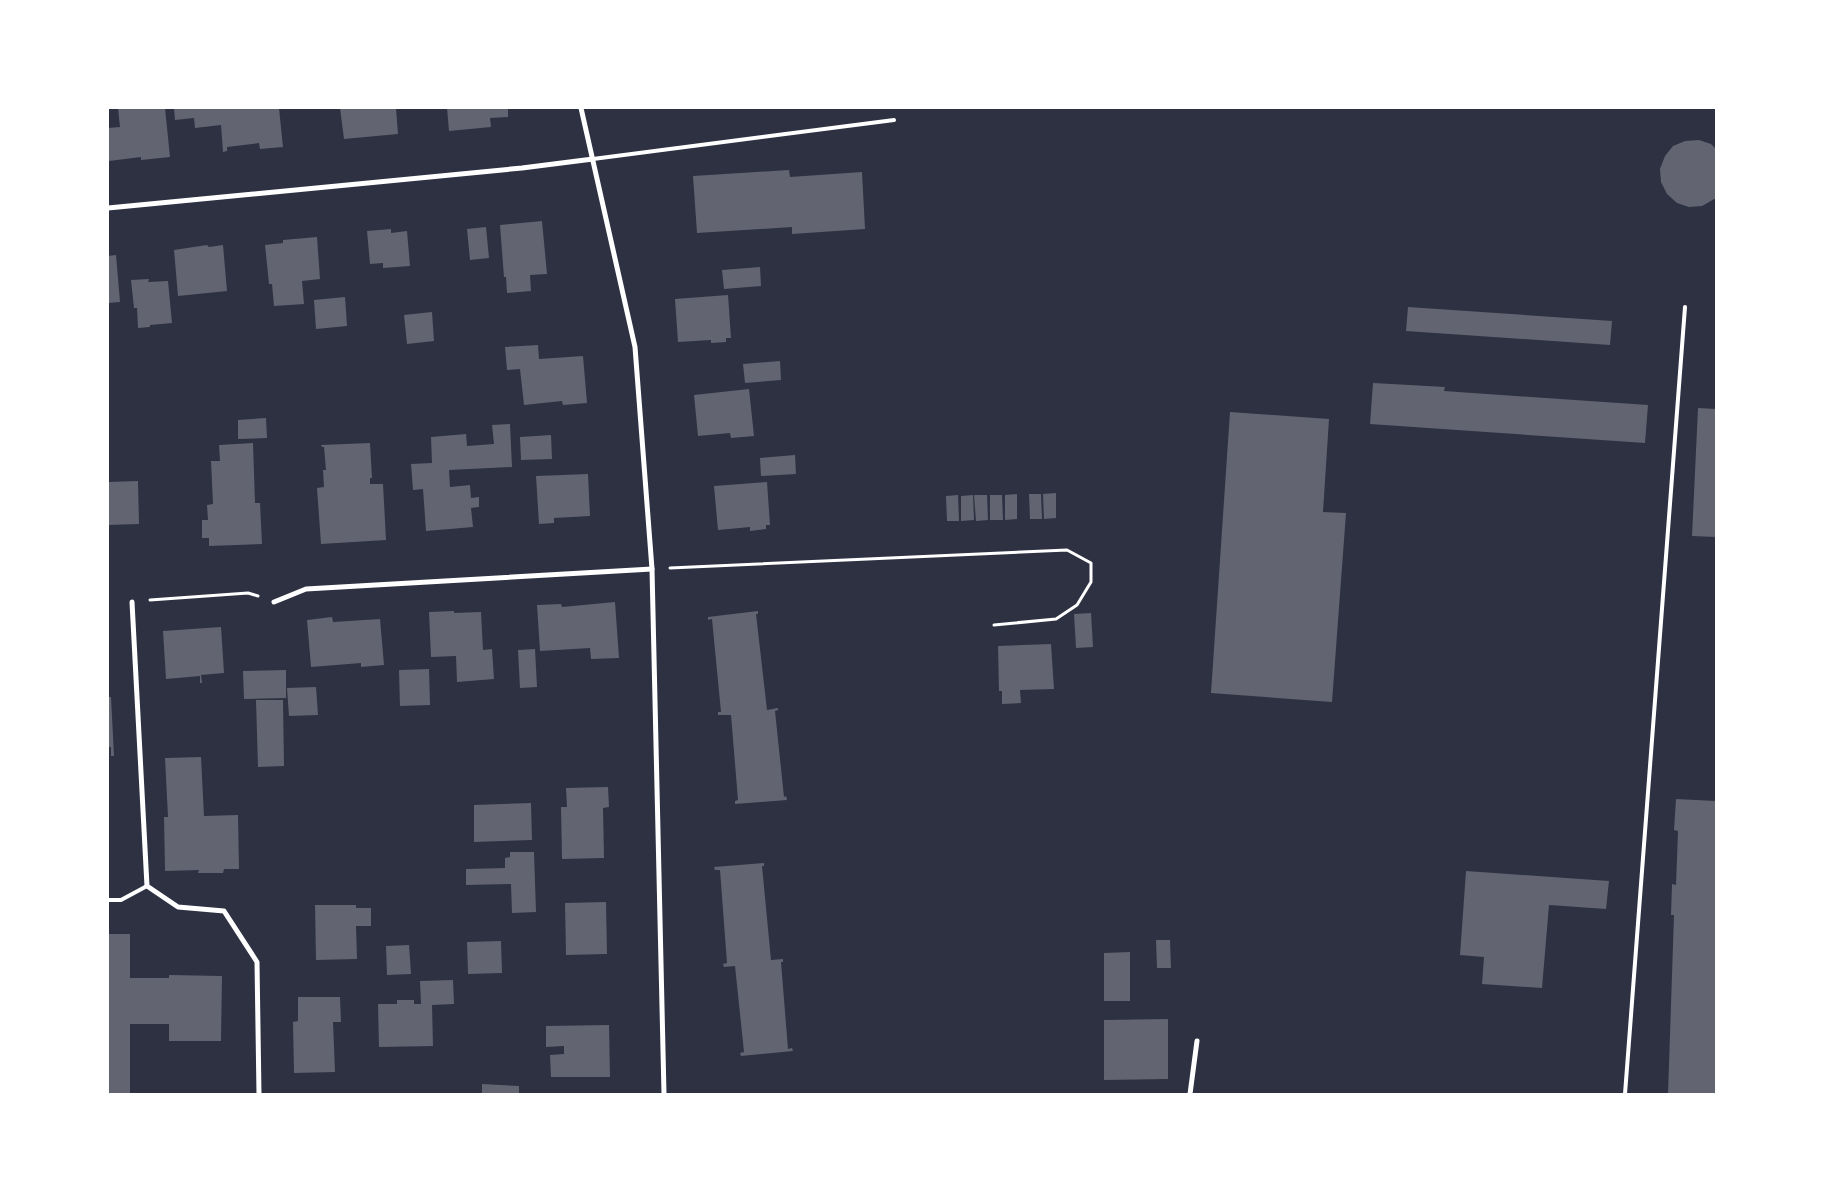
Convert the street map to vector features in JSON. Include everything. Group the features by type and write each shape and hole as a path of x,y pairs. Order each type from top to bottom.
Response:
{"street":[{"path":"581,108 635,346 652,569 664,1094"},
{"path":"108,208 593,160"},
{"path":"274,602 306,589 652,569"},
{"path":"132,602 147,886 178,906 224,911 257,962 259,1094"},
{"path":"1190,1094 1197,1041"}],"lane":[{"path":"593,160 894,120"},
{"path":"1625,1094 1685,307"},
{"path":"108,900 121,900 147,886"}],"path":[{"path":"652,569 1067,550 1090,563 1091,582 1076,605 1056,618 994,625"},
{"path":"132,602 248,593 274,602"}],"building":[{"path":"118,108 165,108 170,157 141,160 141,157 109,161 108,128 120,127"},
{"path":"174,108 279,108 283,147 260,149 259,143 227,147 227,151 223,152 221,125 195,128 194,118 175,120"},
{"path":"340,108 396,108 398,134 344,139"},
{"path":"447,108 508,108 508,117 490,118 491,127 449,131"},
{"path":"1699,140 1711,144 1716,149 1716,198 1702,206 1689,207 1677,203 1667,194 1661,182 1660,169 1665,156 1673,146 1685,141"},
{"path":"789,170 790,177 862,172 865,229 792,234 792,227 697,233 693,176"},
{"path":"542,221 547,274 530,275 531,291 507,293 500,225"},
{"path":"486,227 489,258 470,260 467,229"},
{"path":"391,229 391,233 407,231 410,266 383,268 383,263 370,264 367,231"},
{"path":"317,237 320,279 302,281 304,304 274,306 272,284 269,284 265,245 283,243 283,240"},
{"path":"207,245 209,247 223,245 227,291 178,296 174,250"},
{"path":"116,255 120,302 108,303 108,256"},
{"path":"760,267 761,286 724,289 722,270"},
{"path":"149,279 148,282 168,281 172,323 138,328 137,308 134,308 131,280"},
{"path":"728,295 731,338 726,338 726,342 711,343 711,340 678,342 675,299"},
{"path":"345,297 347,326 316,329 314,300"},
{"path":"1408,307 1612,321 1610,345 1406,331"},
{"path":"432,312 434,341 407,344 404,315"},
{"path":"538,345 539,359 583,356 587,403 563,405 562,401 524,405 520,369 507,370 505,347"},
{"path":"780,361 781,380 745,383 743,364"},
{"path":"1373,383 1445,387 1444,391 1648,405 1645,443 1370,424"},
{"path":"749,389 754,436 731,438 730,433 698,436 694,395"},
{"path":"1698,408 1716,409 1716,537 1692,536"},
{"path":"1230,412 1329,419 1323,512 1346,513 1332,702 1211,693"},
{"path":"266,418 267,438 238,439 238,420"},
{"path":"510,424 512,467 449,470 450,487 470,485 471,498 479,497 479,507 471,508 473,527 426,531 423,489 413,490 411,464 432,463 431,437 466,434 467,446 494,444 492,425"},
{"path":"551,435 552,459 521,460 520,437"},
{"path":"253,443 255,503 260,503 262,544 209,546 209,538 202,538 202,520 208,520 207,505 213,504 211,461 220,461 219,445"},
{"path":"370,443 372,478 370,478 370,484 383,484 386,540 321,544 317,488 324,487 323,470 326,470 324,447 321,445"},
{"path":"795,455 796,474 761,476 760,458"},
{"path":"588,474 590,516 554,518 554,523 539,524 536,476"},
{"path":"138,481 139,524 108,525 108,482"},
{"path":"767,482 770,525 766,525 766,529 750,531 750,527 718,530 714,486"},
{"path":"1056,493 1056,518 1044,519 1043,494"},
{"path":"1017,494 1017,519 1005,520 1005,495"},
{"path":"1029,494 1041,494 1042,519 1030,519"},
{"path":"958,495 959,521 947,521 946,496"},
{"path":"973,495 974,520 961,521 961,496"},
{"path":"974,495 987,495 988,520 976,521"},
{"path":"990,495 1002,495 1003,520 990,520"},
{"path":"615,602 619,658 591,659 590,648 540,651 537,605 561,604 562,607"},
{"path":"454,611 454,613 481,612 483,650 492,649 494,679 457,682 456,656 431,657 429,612"},
{"path":"758,611 758,614 756,614 767,710 778,708 775,711 784,797 786,796 787,800 735,804 735,801 738,800 731,715 718,715 718,712 721,712 712,619 708,620 708,617"},
{"path":"1091,613 1093,647 1076,648 1074,614"},
{"path":"332,617 333,622 380,619 384,665 361,667 361,663 311,667 307,620"},
{"path":"221,627 224,673 201,675 202,683 200,683 200,676 166,679 163,631"},
{"path":"1051,644 1054,689 1020,690 1021,703 1002,704 1002,691 999,691 998,646"},
{"path":"535,649 537,687 520,688 518,650"},
{"path":"429,669 430,705 400,706 399,670"},
{"path":"286,670 286,698 244,699 243,671"},
{"path":"316,687 318,715 289,716 287,688"},
{"path":"108,697 111,697 114,756 111,756 111,747 108,747"},
{"path":"256,700 283,700 284,766 258,767"},
{"path":"201,757 204,816 238,815 239,869 224,869 223,873 198,873 199,870 165,871 164,817 168,817 165,758"},
{"path":"608,787 609,807 603,808 604,858 562,859 561,807 567,807 566,788"},
{"path":"1676,799 1716,801 1716,1094 1668,1094 1674,915 1671,915 1672,884 1676,885 1678,831 1674,830"},
{"path":"531,803 532,840 474,842 474,805"},
{"path":"510,852 534,852 536,912 512,913 511,884 466,885 466,869 505,868 505,858 510,857"},
{"path":"764,863 764,866 762,866 771,960 783,959 783,962 781,962 788,1049 792,1048 793,1051 741,1056 740,1053 744,1052 735,966 724,967 723,964 727,963 720,870 715,870 714,867"},
{"path":"1466,871 1609,881 1606,909 1549,905 1542,988 1482,984 1484,957 1460,955"},
{"path":"606,902 607,954 566,955 565,903"},
{"path":"315,905 356,905 356,908 371,908 371,926 356,926 357,959 316,960"},
{"path":"108,934 130,934 130,978 169,978 169,975 222,976 221,1041 169,1041 169,1024 130,1024 130,1094 108,1094"},
{"path":"1156,940 1170,940 1171,968 1157,968"},
{"path":"501,941 502,973 468,974 467,942"},
{"path":"409,945 411,974 387,975 386,946"},
{"path":"1130,952 1130,1001 1104,1001 1104,953"},
{"path":"453,980 454,1004 432,1005 433,1046 379,1047 378,1004 397,1004 397,1000 414,1000 414,1004 421,1004 420,981"},
{"path":"298,997 340,997 341,1022 333,1022 335,1072 294,1073 293,1022 298,1021"},
{"path":"1168,1019 1168,1079 1104,1080 1104,1020"},
{"path":"609,1025 610,1077 551,1077 550,1055 564,1054 564,1046 546,1047 546,1026"},
{"path":"482,1084 519,1086 519,1094 482,1094"}]}
